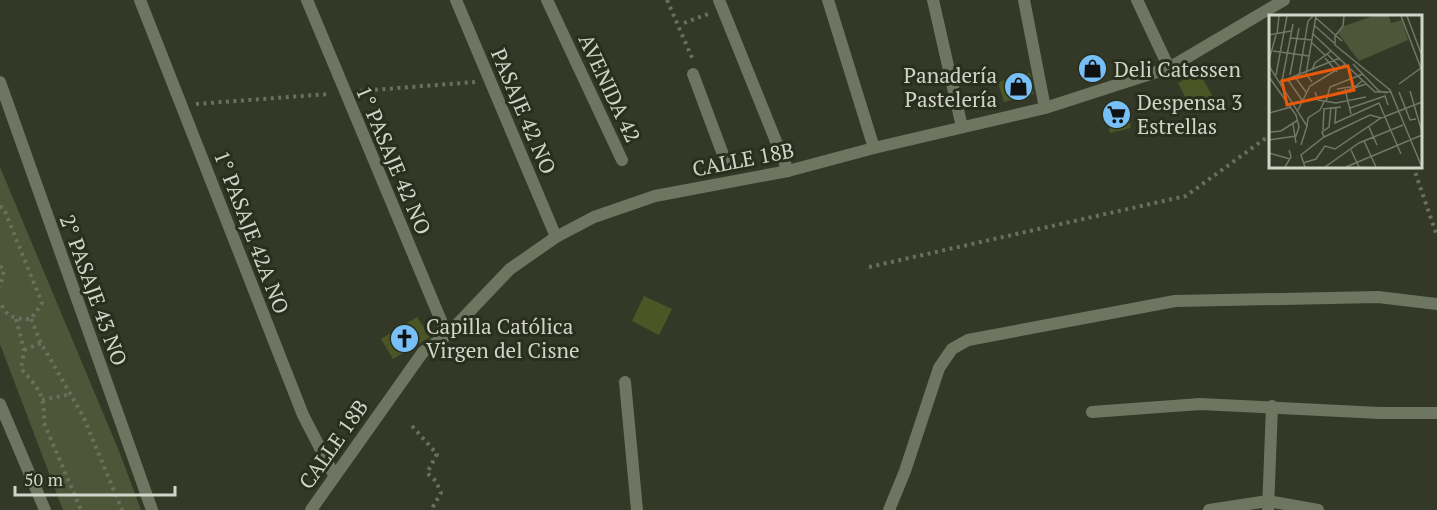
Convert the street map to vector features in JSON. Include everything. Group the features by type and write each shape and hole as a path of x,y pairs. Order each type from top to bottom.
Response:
{"street":[{"name":"1° PASAJE 42A NO","path":"140,0 303,415 334,475"},
{"name":"1° PASAJE 42 NO","path":"307,0 447,335"},
{"name":"PASAJE 42 NO","path":"456,0 556,237"},
{"name":"AVENIDA 42","path":"547,0 622,160"},
{"path":"828,0 874,148"},
{"path":"933,0 962,127"},
{"path":"1024,0 1045,108"},
{"path":"1137,0 1169,68"},
{"name":"CALLE 18B","path":"311,510 423,352 447,335 510,269 556,237 594,217 655,196 788,171 874,148 1045,108 1169,68 1284,0"},
{"path":"720,4 788,171"},
{"path":"693,74 725,160"},
{"name":"2° PASAJE 43 NO","path":"0,82 152,510"},
{"path":"889,510 905,471 939,368 952,349 968,340 1175,301 1378,297 1437,304"},
{"path":"625,382 637,510"},
{"path":"0,404 45,510"},
{"path":"1092,412 1200,404 1380,413 1437,413"},
{"path":"1268,505 1272,406"},
{"path":"1209,510 1268,505 1318,510"}],"path":[{"path":"684,23 720,4"},
{"path":"869,267 1186,195 1269,136"},
{"path":"1414,168 1437,236"},
{"path":"0,206 4,208 42,303 31,319"},
{"path":"0,266 4,270 0,287"},
{"path":"0,301 3,310 16,319 31,319"},
{"path":"16,319 24,350 21,369 39,388 45,409 44,423 81,510"},
{"path":"31,319 41,343 83,416 122,510"},
{"path":"24,350 41,343"},
{"path":"42,400 70,394"},
{"path":"412,426 436,454 427,473 436,481 441,493 431,510"}],"green space":[{"path":"0,167 119,451 141,510 63,510 0,344"}],"building":[{"path":"1199,72 1213,97 1191,108 1178,83"},
{"name":"Panadería Pastelería","path":"1030,73 1034,94 1004,102 998,82"},
{"path":"1125,103 1131,128 1110,133 1105,107"},
{"path":"644,296 672,309 659,335 632,321"},
{"name":"Capilla Católica Virgen del Cisne","path":"417,317 430,337 393,359 381,339"}],"place":[{"name":"Deli Catessen","path":"1093,69"},
{"name":"Panadería Pastelería","path":"1018,87"},
{"name":"Despensa 3 Estrellas","path":"1116,114"},
{"name":"Capilla Católica Virgen del Cisne","path":"405,338"}]}
